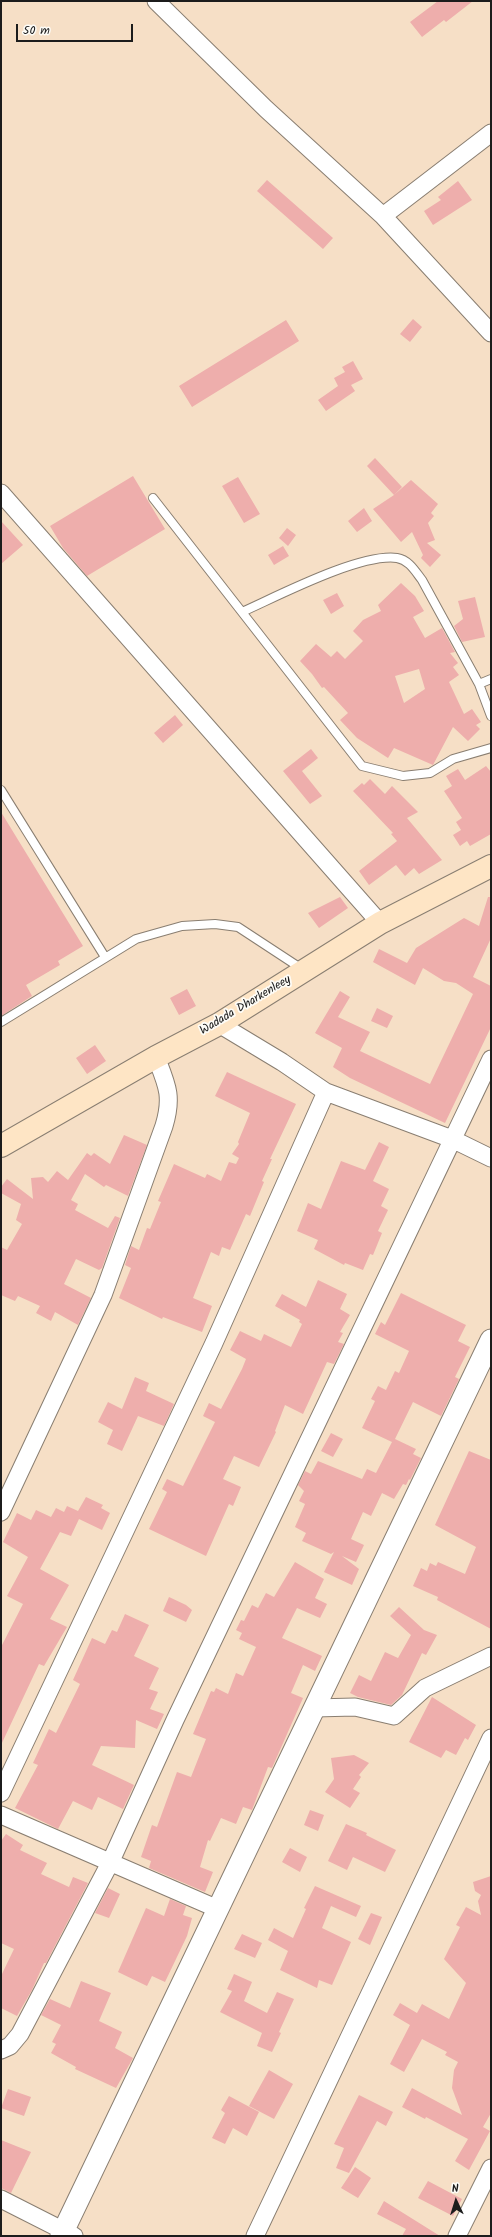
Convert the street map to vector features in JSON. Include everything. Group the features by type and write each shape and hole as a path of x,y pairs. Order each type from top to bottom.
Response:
{"main road":[{"name":"Wadada Dharkenleey","path":"1,1146 156,1057 219,1024 380,923 491,866"}],"street":[{"path":"156,1 266,109 383,216 491,333"},
{"path":"383,216 491,133"},
{"path":"1,493 380,923"},
{"path":"219,1024 282,1062 326,1092 452,1138 491,1158"},
{"path":"1,1512 102,1295 164,1126 170,1106 166,1084 156,1057"},
{"path":"1,2050 10,2046 20,2034 110,1863 175,1720 491,1059"},
{"path":"1,1793 214,1344 326,1092"},
{"path":"1,2199 66,2234 218,1909 491,1340"},
{"path":"314,1708 355,1707 394,1716 424,1688 491,1656"},
{"path":"255,2236 491,1738"},
{"path":"1,1816 218,1909"},
{"path":"457,2236 491,2168"}],"lane":[{"path":"153,498 362,766 403,776 430,773 453,759 491,748"},
{"path":"242,612 338,570 365,561 398,558 410,564 422,580 479,684 491,716"},
{"path":"479,684 491,678"},
{"path":"1,790 105,957"},
{"path":"1,1022 136,939 182,926 215,924 238,926 305,971"}],"building":[{"path":"438,1 473,1 446,22 444,20 422,37 410,22"},
{"path":"267,180 333,238 323,249 257,191"},
{"path":"458,181 472,200 433,225 424,211 441,200 438,197"},
{"path":"413,319 422,327 410,342 400,334"},
{"path":"286,320 299,341 192,407 179,386"},
{"path":"353,361 363,379 351,385 355,391 326,411 318,400 338,386 334,378 345,372 342,367"},
{"path":"375,458 402,487 394,495 367,466"},
{"path":"133,476 165,529 87,576 63,548 50,526"},
{"path":"238,477 260,514 244,523 222,486"},
{"path":"411,480 438,504 431,513 434,516 428,523 435,540 427,543 441,555 430,567 421,558 423,555 412,532 401,542 373,509 394,495"},
{"path":"364,508 372,521 357,532 348,521"},
{"path":"1,521 23,545 1,564"},
{"path":"287,528 296,535 288,546 279,538"},
{"path":"283,546 289,556 274,565 268,555"},
{"path":"401,583 415,596 424,611 413,617 425,638 442,628 455,652 450,653 458,663 453,667 459,675 449,682 464,714 472,709 481,722 476,725 480,729 468,741 453,727 433,765 394,748 388,758 357,738 340,720 348,713 324,687 322,688 300,661 316,644 331,657 337,651 345,659 363,641 353,631 363,620 381,611 378,605","holes":["419,669 425,689 404,703 395,676"]},
{"path":"337,593 344,606 331,614 323,600"},
{"path":"475,597 485,637 462,642 454,626 463,619 458,601"},
{"path":"175,715 183,725 163,743 154,733"},
{"path":"311,749 318,758 302,771 322,796 310,804 283,771"},
{"path":"486,766 491,772 491,834 470,846 467,841 460,846 453,835 461,830 456,822 462,818 444,791 452,786 446,776 458,769 465,780"},
{"path":"370,779 385,794 392,786 418,812 407,818 442,860 419,874 414,868 405,876 396,865 369,885 359,871 397,841 391,834 393,833 353,791 362,783 364,785"},
{"path":"1,812 83,946 58,961 60,965 26,985 32,996 1,1016"},
{"path":"340,897 348,908 319,928 308,913"},
{"path":"488,897 491,897 491,938 473,977 491,986 491,1027 445,1123 350,1078 333,1067 342,1048 315,1033 340,991 350,997 338,1017 370,1032 360,1051 430,1084 473,994 456,983 444,981 423,968 415,985 373,962 379,949 407,963 416,948 464,918 479,926"},
{"path":"187,989 196,1006 179,1015 170,998"},
{"path":"377,1008 393,1016 387,1028 371,1021"},
{"path":"95,1045 106,1061 87,1074 76,1058"},
{"path":"227,1072 296,1104 270,1159 272,1159 262,1181 264,1182 250,1216 246,1214 230,1250 222,1247 219,1256 211,1252 193,1298 212,1306 202,1332 163,1317 162,1319 119,1298 131,1268 125,1265 131,1246 139,1250 147,1228 150,1229 161,1202 158,1201 174,1164 205,1178 207,1174 221,1181 229,1162 236,1164 239,1158 232,1154 239,1144 238,1142 250,1113 215,1096"},
{"path":"124,1135 147,1145 128,1196 106,1185 104,1187 85,1174 71,1200 78,1204 75,1210 108,1228 115,1216 120,1218 102,1268 99,1270 76,1259 64,1284 91,1298 78,1325 55,1312 51,1321 36,1313 40,1306 18,1296 15,1301 1,1295 1,1247 7,1250 22,1224 16,1220 21,1204 1,1193 1,1187 7,1179 33,1199 31,1178 43,1177 48,1182 57,1171 68,1180 87,1153 91,1156 94,1153 110,1164"},
{"path":"379,1142 389,1147 373,1181 389,1189 381,1206 388,1210 378,1231 382,1233 373,1255 370,1254 363,1270 345,1263 344,1265 314,1249 318,1240 297,1231 308,1203 321,1209 341,1161 365,1170"},
{"path":"318,1280 347,1294 340,1309 350,1315 340,1332 343,1333 338,1342 344,1344 334,1364 327,1362 303,1414 285,1405 275,1431 276,1432 259,1467 234,1456 223,1479 241,1487 233,1506 229,1504 206,1556 149,1529 167,1492 162,1489 167,1479 183,1486 215,1422 203,1416 209,1403 221,1409 242,1369 246,1359 230,1350 240,1331 261,1341 264,1334 291,1347 302,1324 299,1322 300,1320 275,1306 282,1294 306,1307"},
{"path":"401,1293 466,1325 458,1341 470,1347 455,1377 459,1379 441,1416 413,1402 395,1439 416,1449 413,1454 421,1458 410,1480 409,1479 406,1485 403,1484 394,1499 382,1493 371,1516 363,1512 351,1539 364,1545 356,1562 342,1556 359,1569 352,1585 324,1572 334,1552 331,1554 302,1541 306,1533 295,1527 305,1504 299,1501 304,1491 298,1485 305,1471 311,1474 318,1461 362,1479 367,1469 376,1473 392,1442 362,1428 375,1401 371,1399 378,1386 386,1390 395,1371 399,1373 409,1351 375,1334 381,1322 385,1325"},
{"path":"135,1377 149,1383 146,1391 174,1404 164,1426 138,1416 122,1451 107,1444 113,1430 98,1422 108,1402 122,1409"},
{"path":"331,1433 343,1439 333,1457 321,1451"},
{"path":"469,1451 491,1460 491,1629 437,1600 438,1597 413,1586 421,1568 427,1571 430,1563 436,1566 438,1562 465,1574 476,1547 435,1525"},
{"path":"86,1497 103,1505 101,1508 110,1513 102,1530 79,1519 71,1536 60,1532 40,1569 69,1585 50,1619 67,1627 44,1666 39,1664 1,1745 1,1647 23,1604 7,1596 28,1557 3,1542 17,1513 31,1520 36,1510 51,1517 56,1508 64,1512 67,1506 78,1511"},
{"path":"295,1562 324,1579 315,1598 327,1604 320,1618 297,1608 282,1638 322,1656 315,1671 303,1665 291,1693 303,1698 272,1768 268,1767 252,1810 243,1807 236,1824 221,1818 210,1841 208,1840 200,1867 213,1872 205,1892 149,1868 151,1861 141,1857 152,1825 157,1827 177,1772 191,1777 206,1739 193,1734 211,1691 214,1692 216,1688 228,1694 236,1673 243,1676 256,1647 239,1639 242,1633 236,1630 241,1620 244,1621 252,1605 258,1608 266,1593 274,1597"},
{"path":"169,1597 186,1605 192,1610 186,1622 163,1611"},
{"path":"399,1607 424,1630 437,1635 426,1655 422,1653 402,1695 391,1705 358,1697 350,1693 359,1675 371,1681 385,1652 398,1658 411,1635 390,1616"},
{"path":"125,1614 149,1625 134,1656 159,1668 149,1689 158,1692 150,1709 164,1714 157,1729 136,1720 135,1748 101,1746 92,1765 134,1785 123,1809 98,1797 92,1810 73,1801 58,1829 15,1808 38,1765 33,1763 49,1729 56,1733 80,1684 73,1680 92,1638 105,1644 112,1630 117,1632"},
{"path":"432,1697 476,1725 468,1740 465,1738 456,1755 446,1750 441,1758 409,1742"},
{"path":"354,1755 369,1763 359,1775 361,1777 353,1789 360,1793 350,1808 325,1792 334,1779 331,1758"},
{"path":"310,1810 324,1815 318,1831 304,1825"},
{"path":"346,1824 367,1833 366,1835 396,1850 385,1872 353,1857 347,1870 328,1861"},
{"path":"6,1834 23,1845 20,1850 47,1863 41,1874 69,1887 73,1877 88,1883 17,2016 1,2008 1,1976 14,1949 1,1943 1,1841"},
{"path":"290,1848 307,1857 300,1872 282,1862"},
{"path":"491,1876 491,2113 483,2127 490,2131 469,2170 455,2161 468,2139 426,2117 425,2119 402,2107 412,2088 462,2115 452,2088 454,2070 458,2062 445,2055 447,2052 422,2039 404,2072 390,2064 410,2025 393,2015 400,2003 417,2013 422,2004 449,2019 466,1983 444,1959 460,1927 456,1925 466,1907 481,1915 478,1901 481,1895 475,1891 473,1882"},
{"path":"315,1886 361,1906 356,1917 331,1906 322,1928 351,1942 332,1985 319,1980 317,1988 280,1970 288,1951 268,1940 274,1928 293,1938 306,1909 304,1908"},
{"path":"108,1888 120,1894 109,1918 95,1913"},
{"path":"170,1899 186,1906 183,1915 192,1918 187,1936 165,1982 152,1976 147,1986 118,1972 146,1908 164,1916"},
{"path":"371,1913 382,1917 370,1945 358,1939"},
{"path":"242,1934 262,1943 255,1958 234,1949"},
{"path":"234,1974 252,1982 244,2001 267,2013 277,1992 294,1999 279,2032 281,2033 272,2052 257,2046 262,2033 220,2012 232,1991 227,1989"},
{"path":"81,1981 111,1993 99,2021 122,2032 115,2048 133,2058 116,2088 75,2069 76,2067 51,2053 56,2044 52,2042 61,2025 41,2015 50,1999 70,2008"},
{"path":"269,2070 293,2084 274,2119 249,2106"},
{"path":"8,2089 31,2097 24,2116 1,2108"},
{"path":"359,2095 393,2112 386,2126 377,2121 349,2173 336,2168 344,2148 334,2144"},
{"path":"229,2096 259,2112 247,2136 233,2128 225,2144 212,2138 225,2113 221,2110"},
{"path":"1,2140 31,2152 11,2193 1,2188"},
{"path":"355,2167 371,2178 358,2198 341,2188"},
{"path":"428,2181 462,2199 453,2216 418,2198"},
{"path":"384,2201 440,2236 402,2236 406,2229 377,2214"}]}
